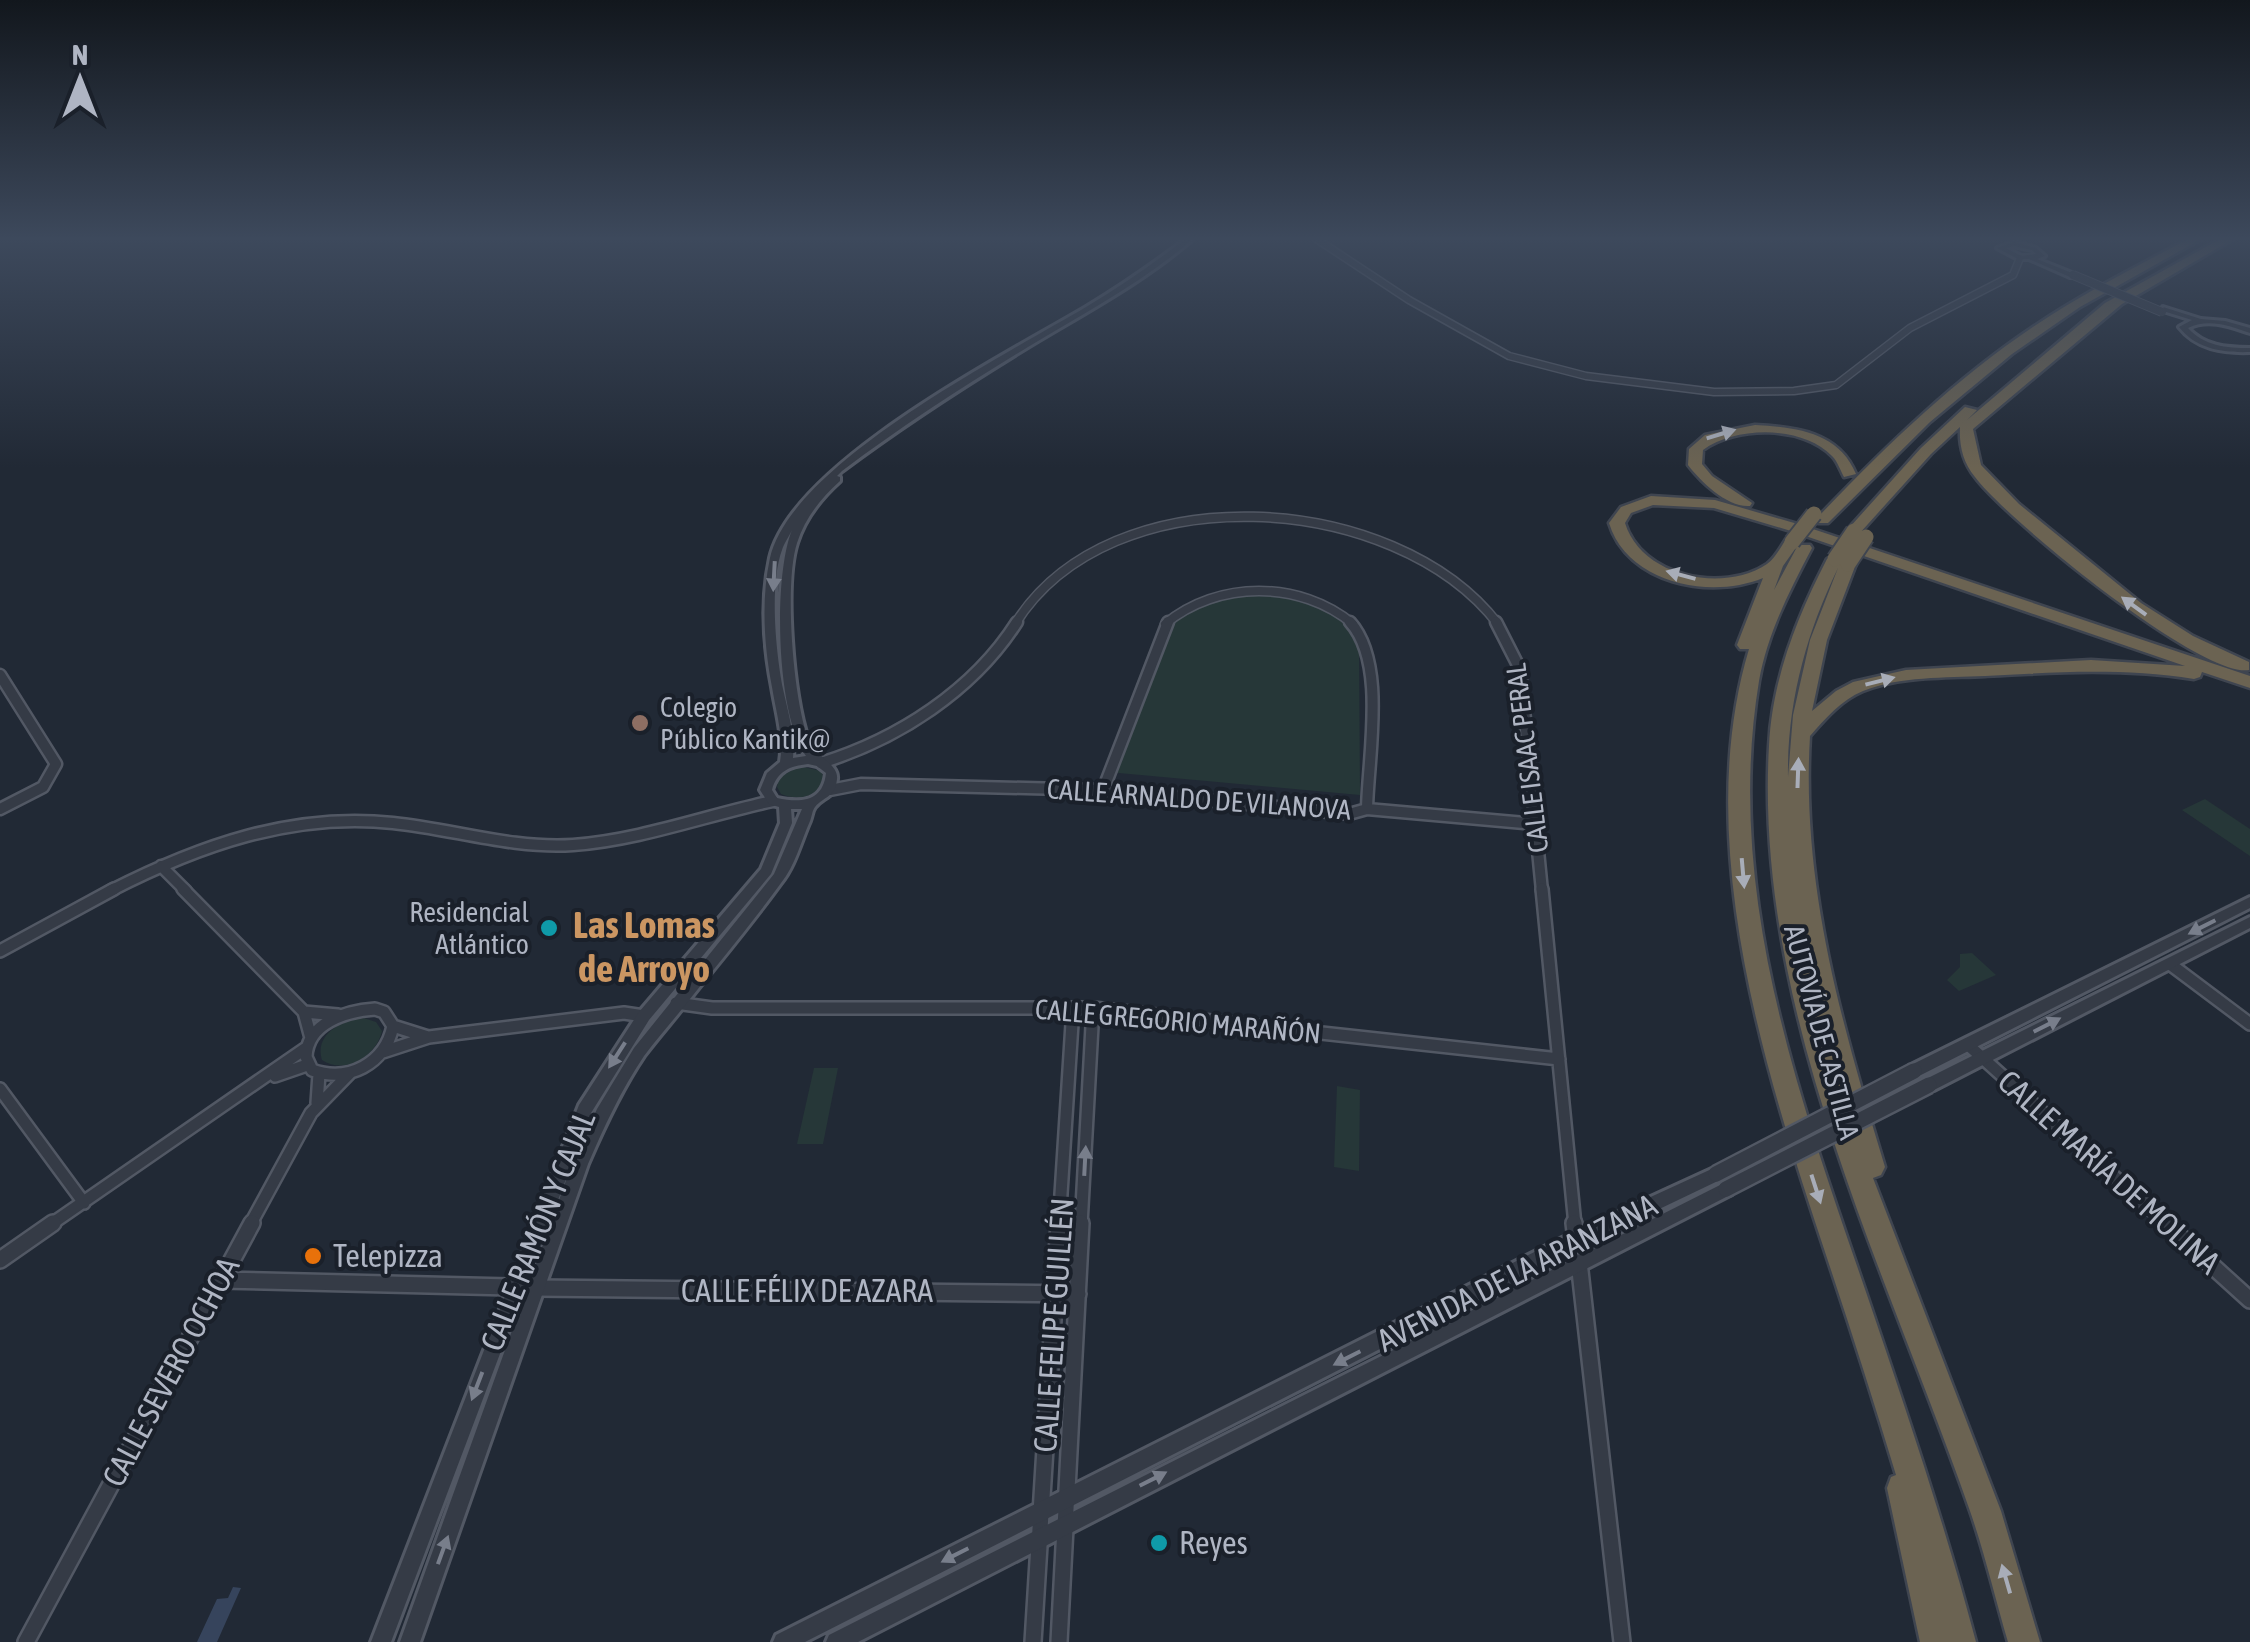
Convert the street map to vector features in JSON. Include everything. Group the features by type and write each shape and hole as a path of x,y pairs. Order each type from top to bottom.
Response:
{"highway":[{"name":"AUTOVÍA DE CASTILLA","path":"1960,1642 1942,1570 1802,1142 1762,992 1747,915 1740,838 1740,776 1750,680 1798,545 1819,517 1963,384 2063,315"},
{"path":"1988,1515 1880,1193 1830,1024 1800,867 1799,720 1824,615 1842,561 1860,534 1926,450 1987,394 2098,315"},
{"path":"1860,534 1966,428 2102,315"},
{"path":"1819,517 1848,474 1949,385 2016,339 2036,330"},
{"path":"1966,428 1966,447 1986,479 2089,571 2166,629 2250,671"},
{"path":"1848,474 1844,459 1828,446 1773,429 1719,432 1702,442 1694,457 1700,472 1720,490 1773,515 2250,671"},
{"path":"1798,545 1775,566 1736,581 1706,581 1674,574 1636,556 1622,541 1617,523 1626,510 1639,502 1666,499 1714,504 1796,528 2250,684"},
{"name":"AUTOVÍA DE CASTILLA","path":"1842,561 1800,638 1786,690 1778,747 1780,840 1791,920 1808,1002 1834,1092 1988,1515 2024,1642"},
{"path":"1740,776 1736,704 1747,643 1775,566"},
{"path":"1801,734 1841,695 1859,686 1916,674 2131,665 2250,684"},
{"path":"1858,1310 1927,1589 1936,1642"}],"street":[{"path":"786,764 788,745 773,657 774,572 781,537 802,504 820,484 867,447 1080,315"},
{"path":"0,951 161,866 242,838 324,822 388,822 505,843 569,845 668,830 775,799 811,803 832,780 803,742 789,655 789,554 812,506 852,466 1093,315"},
{"path":"1436,315 1509,356 1586,376 1714,392 1786,391 1836,385 1910,328 1936,315"},
{"path":"2170,315 2185,324 2200,320"},
{"path":"2179,315 2250,331"},
{"path":"2185,324 2184,330 2193,338 2248,351"},
{"name":"CALLE ISAAC PERAL","path":"819,762 848,756 906,724 979,668 1044,585 1083,556 1136,534 1186,522 1244,518 1305,522 1378,540 1424,560 1471,592 1498,620 1520,669 1576,1240"},
{"path":"1103,790 1165,624 1179,612 1211,598 1271,593 1319,603 1346,620 1364,640 1369,668 1366,809"},
{"path":"0,675 56,764 56,774 43,788 0,809"},
{"path":"0,700 12,695"},
{"name":"CALLE ISAAC PERAL","path":"832,780 848,756"},
{"path":"775,799 770,776 786,764 819,762"},
{"name":"CALLE ARNALDO DE VILANOVA","path":"832,780 1103,790 1349,814 1366,809 1536,824"},
{"name":"CALLE RAMÓN Y CAJAL","path":"382,1642 584,1110 644,1016 766,871 786,823 775,799"},
{"name":"CALLE RAMÓN Y CAJAL","path":"410,1642 602,1114 638,1052 765,899 794,851 811,803"},
{"path":"161,866 304,1012 307,1065"},
{"name":"AVENIDA DE LA ARANZANA","path":"836,1642 1579,1262 1914,1071 2250,902"},
{"name":"AVENIDA DE LA ARANZANA","path":"783,1642 1576,1240 1721,1181 1929,1084 2250,922"},
{"path":"2170,964 2250,1024"},
{"name":"CALLE GREGORIO MARAÑÓN","path":"676,1004 712,1008 1093,1008 1559,1059"},
{"name":"CALLE FELIPE GUILLÉN","path":"1033,1642 1073,1008"},
{"name":"CALLE FELIPE GUILLÉN","path":"1059,1642 1093,1008"},
{"path":"304,1012 338,1015 375,1009 390,1018 393,1026 383,1052"},
{"path":"307,1065 319,1074 350,1073 383,1052 429,1037 613,1014 644,1016"},
{"path":"0,1260 266,1079 338,1015"},
{"path":"393,1026 429,1037"},
{"name":"CALLE MARÍA DE MOLINA","path":"1967,1044 2250,1300"},
{"path":"266,1079 307,1065"},
{"name":"CALLE SEVERO OCHOA","path":"26,1642 317,1103 350,1073"},
{"name":"CALLE SEVERO OCHOA","path":"317,1103 319,1074"},
{"path":"0,1088 84,1204"},
{"path":"1579,1262 1622,1642"},
{"path":"221,1280 514,1287"},
{"name":"CALLE FÉLIX DE AZARA","path":"537,1288 1078,1294"}],"shaded area":[{"path":"1277,595 1314,605 1336,617 1359,645 1360,795 1108,772 1169,625 1194,609 1220,600"},
{"path":"799,766 821,771 821,785 807,796 781,794 777,787 779,778"},
{"path":"2205,799 2250,829 2250,856 2182,810"},
{"path":"1972,953 1996,975 1959,991 1947,980 1960,967 1960,954"},
{"path":"364,1018 376,1022 382,1031 366,1056 340,1065 322,1060 322,1043 332,1030"},
{"path":"814,1068 838,1068 823,1144 797,1144"},
{"path":"1337,1086 1360,1090 1359,1171 1334,1167"}],"water":[{"path":"233,1587 241,1588 217,1642 197,1642 217,1599 228,1598"}],"place":[{"name":"Colegio Público Kantik@","path":"640,723"},
{"name":"Residencial Atlántico","path":"549,928"},
{"name":"Telepizza","path":"313,1256"},
{"name":"Reyes","path":"1159,1543"}],"district":[{"name":"Las Lomas de Arroyo","path":"644,947"}]}
